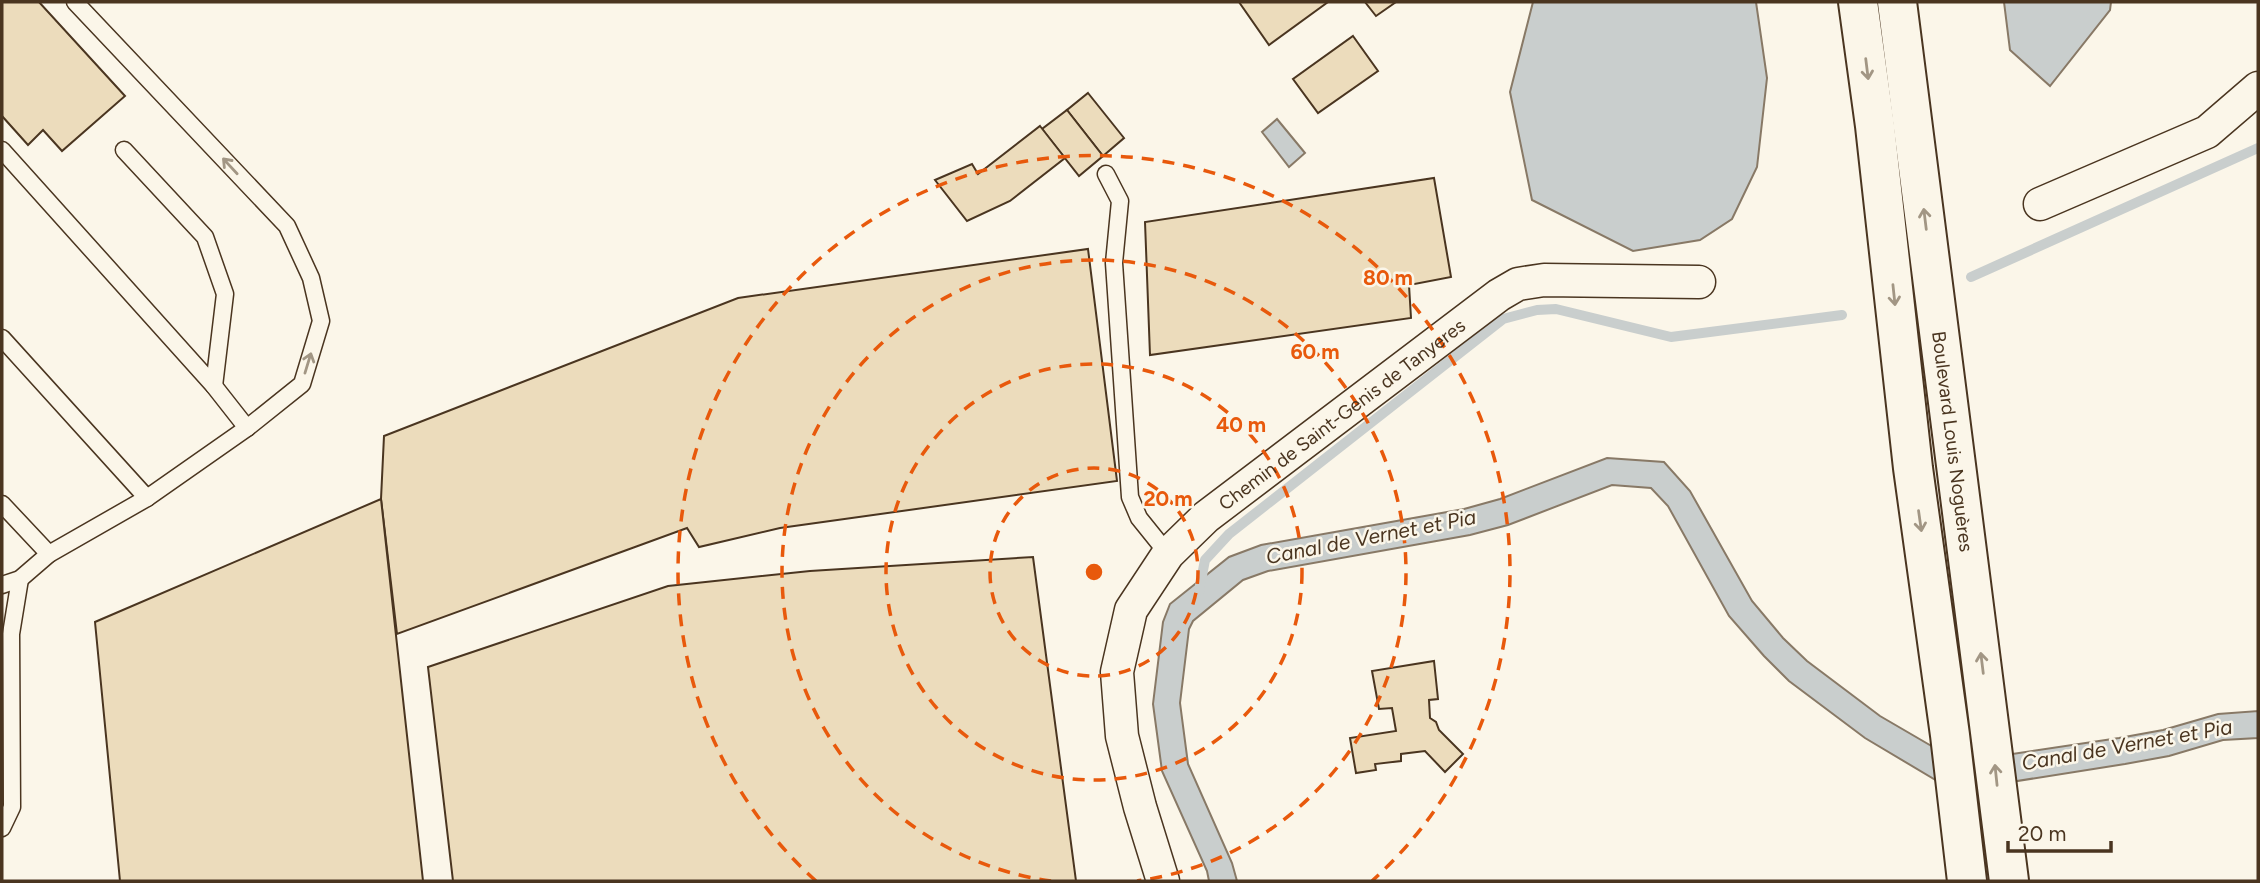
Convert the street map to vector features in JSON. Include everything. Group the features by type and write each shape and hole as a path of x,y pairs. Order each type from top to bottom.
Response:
{"main road":[{"path":"1858,2 1875,126 1913,468 1967,881"},
{"name":"Boulevard Louis Noguères","path":"1897,2 2009,881"}],"street":[{"path":"2040,204 2207,132 2258,88"},
{"name":"Chemin de Saint-Genis de Tanyeres","path":"1163,881 1122,736 1117,672 1131,610 1168,554 1206,517 1499,295 1518,285 1544,280 1699,282"}],"lane":[{"path":"2,584 20,579 49,554 147,499 247,428 302,384 321,321 311,278 287,226 75,2"},
{"path":"2,150 214,386 247,428"},
{"path":"124,150 205,237 225,294 214,386"},
{"path":"1106,174 1120,201 1114,263 1130,497 1139,517 1168,554"},
{"path":"2,338 147,499"},
{"path":"2,504 49,554"},
{"path":"2,828 12,807 6,638 20,579"}],"water":[{"path":"1533,2 1756,2 1767,78 1757,167 1732,219 1700,240 1633,251 1532,200 1510,92"},
{"path":"2004,2 2111,2 2110,10 2050,86 2010,50"},
{"path":"1277,119 1305,153 1289,167 1262,132"},
{"name":"Canal de Vernet et Pia","path":"1607,458 1664,462 1690,491 1752,601 1783,638 1807,661 1880,716 1959,762 2163,730 2218,714 2258,711 2258,738 2223,740 2169,756 1954,791 1865,738 1789,681 1729,616 1668,506 1651,488 1612,485 1508,525 1470,535 1268,571 1243,580 1193,621 1189,629 1180,703 1188,764 1232,863 1237,881 1209,881 1162,771 1153,704 1163,622 1170,604 1229,557 1261,545 1464,509 1500,499"}],"building":[{"path":"2,2 39,2 125,96 62,151 43,130 28,145 2,116"},
{"path":"1239,2 1328,2 1269,45"},
{"path":"1365,2 1396,2 1376,16"},
{"path":"1353,36 1378,71 1318,113 1293,79"},
{"path":"1088,93 1124,138 1103,156 1067,110"},
{"path":"1067,110 1103,156 1079,176 1042,129"},
{"path":"1040,126 1065,158 1010,201 967,221 935,180 972,164 978,174"},
{"path":"1434,178 1451,277 1409,285 1411,318 1150,355 1145,222"},
{"path":"1088,249 1117,481 780,528 699,547 687,528 397,634 381,499 384,436 738,298"},
{"path":"381,499 423,881 120,881 95,622"},
{"path":"1033,557 1076,881 453,881 428,667 668,586 810,571"},
{"path":"1434,661 1438,699 1429,700 1430,718 1463,754 1445,772 1425,751 1401,754 1401,761 1375,764 1376,770 1356,773 1350,738 1396,731 1392,708 1379,709 1372,671"}],"waterway":[{"path":"1971,277 2258,148"},
{"path":"1199,591 1205,560 1229,534 1503,319 1537,310 1556,309 1671,337 1842,315"}]}
